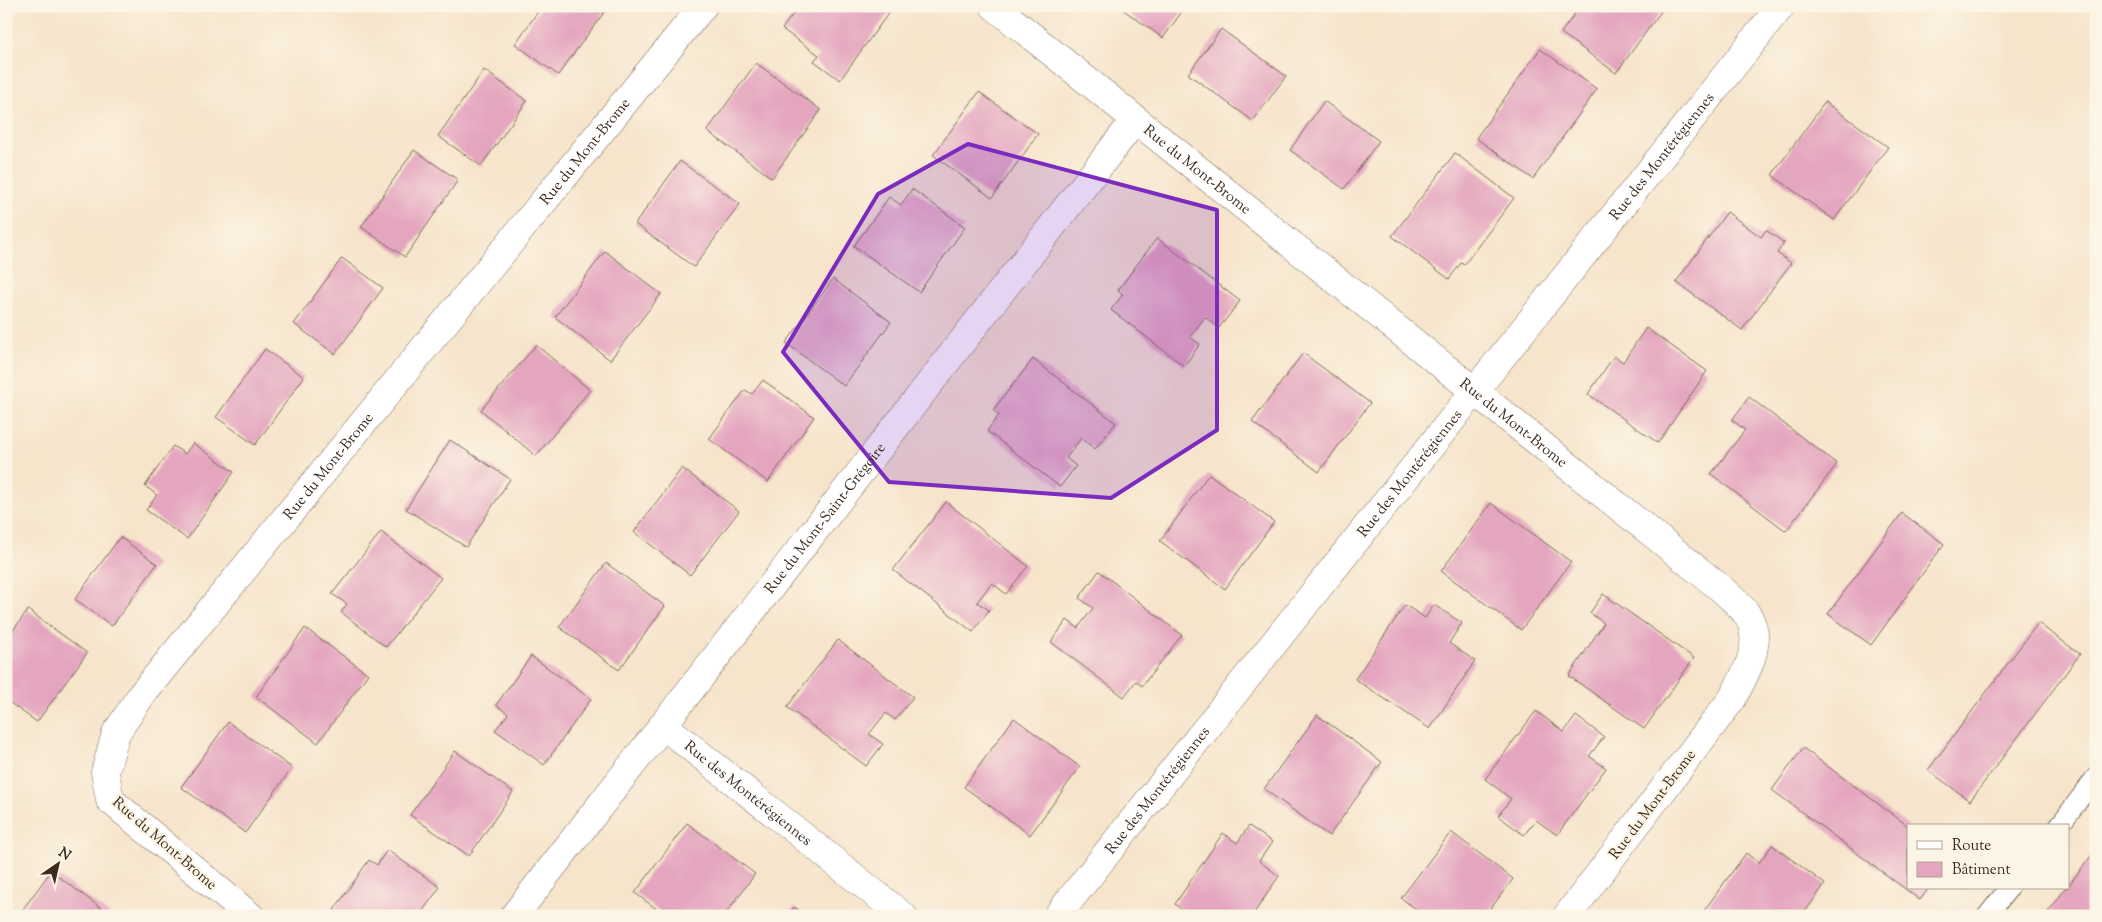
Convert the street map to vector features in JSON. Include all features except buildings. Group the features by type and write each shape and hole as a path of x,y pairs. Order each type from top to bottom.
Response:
{"street":[{"name":"Rue du Mont-Brome","path":"250,916 110,800 105,772 116,733 142,694 703,6"},
{"name":"Rue du Mont-Brome","path":"994,6 1724,591 1746,613 1756,635 1750,663 1732,699 1575,913"},
{"name":"Rue des Montérégiennes","path":"1057,916 1781,6"},
{"name":"Rue du Mont-Saint-Grégoire","path":"514,916 1135,120"},
{"name":"Rue des Montérégiennes","path":"663,725 903,916"}],"lane":[{"path":"2061,824 2096,777"},
{"path":"1987,916 2007,890"}],"highlighted area":[{"path":"968,144 1217,210 1217,430 1111,498 889,482 783,352 878,194"}]}
